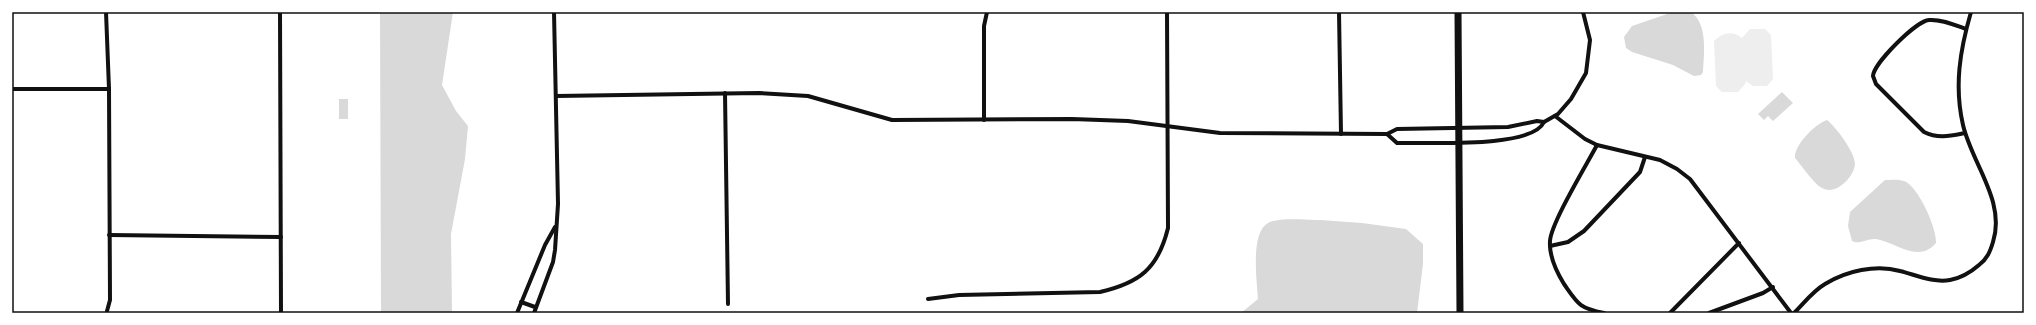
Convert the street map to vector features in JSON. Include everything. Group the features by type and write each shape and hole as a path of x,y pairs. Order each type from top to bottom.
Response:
{"street":[{"path":"106,12 109,89 110,300 107,311"},
{"path":"280,12 281,313"},
{"path":"534,313 553,262 555,250 555,227 558,204 554,12"},
{"path":"984,120 984,26 987,12"},
{"path":"928,299 959,295 1100,292 1122,287 1143,274 1158,256 1168,228 1167,12"},
{"path":"1339,12 1341,134"},
{"path":"1458,12 1460,313"},
{"path":"556,96 766,93 808,96 892,120 1072,119 1128,121 1168,127 1238,134 1387,134 1398,129 1497,128 1544,122 1555,116 1572,99 1586,73 1590,40 1583,12"},
{"path":"1794,313 1813,293 1825,284 1844,275 1858,271 1886,268 1898,270 1928,280 1950,280 1973,270 1983,262 1989,254 1995,235 1996,214 1989,191 1965,133 1958,93 1960,52 1971,12"},
{"path":"1965,133 1946,136 1931,135 1924,132 1876,84 1873,76 1877,65 1922,22 1935,20 1966,29"},
{"path":"12,89 109,89"},
{"path":"725,94 728,304"},
{"path":"1555,116 1584,139 1597,145 1670,164 1690,179 1773,287 1791,313"},
{"path":"1387,134 1398,143 1501,141 1533,133 1541,128 1544,122"},
{"path":"1597,145 1553,228 1550,246 1551,257 1560,278 1578,304 1588,310 1604,313"},
{"path":"1550,246 1568,242 1584,231 1640,172 1645,157"},
{"path":"517,313 545,245 555,227"},
{"path":"109,235 281,237"},
{"path":"1670,313 1739,242"},
{"path":"1709,313 1773,287"},
{"path":"521,302 535,307"}],"shaded area":[{"path":"380,12 453,12 442,85 456,111 468,126 465,159 451,234 452,313 381,313"},
{"path":"1673,12 1691,12 1700,24 1704,40 1703,72 1701,75 1694,76 1673,65 1632,52 1626,48 1624,37 1632,26"},
{"path":"1750,29 1765,29 1771,35 1773,79 1767,86 1753,86 1746,81 1738,92 1722,92 1716,86 1714,41 1724,34 1731,33 1742,38"},
{"path":"1782,92 1793,103 1773,121 1768,116 1764,120 1758,114"},
{"path":"339,99 348,99 348,119 339,119"},
{"path":"1827,120 1844,140 1852,153 1855,164 1854,169 1848,179 1843,184 1827,190 1815,183 1795,158 1798,147 1811,130"},
{"path":"1885,180 1904,181 1909,184 1921,199 1930,218 1935,236 1936,243 1929,249 1922,252 1914,252 1876,239 1861,242 1852,241 1848,226 1850,212"},
{"path":"1279,220 1320,220 1362,223 1406,229 1423,244 1423,264 1417,313 1241,313 1258,299 1256,258 1262,228 1268,223"}]}
